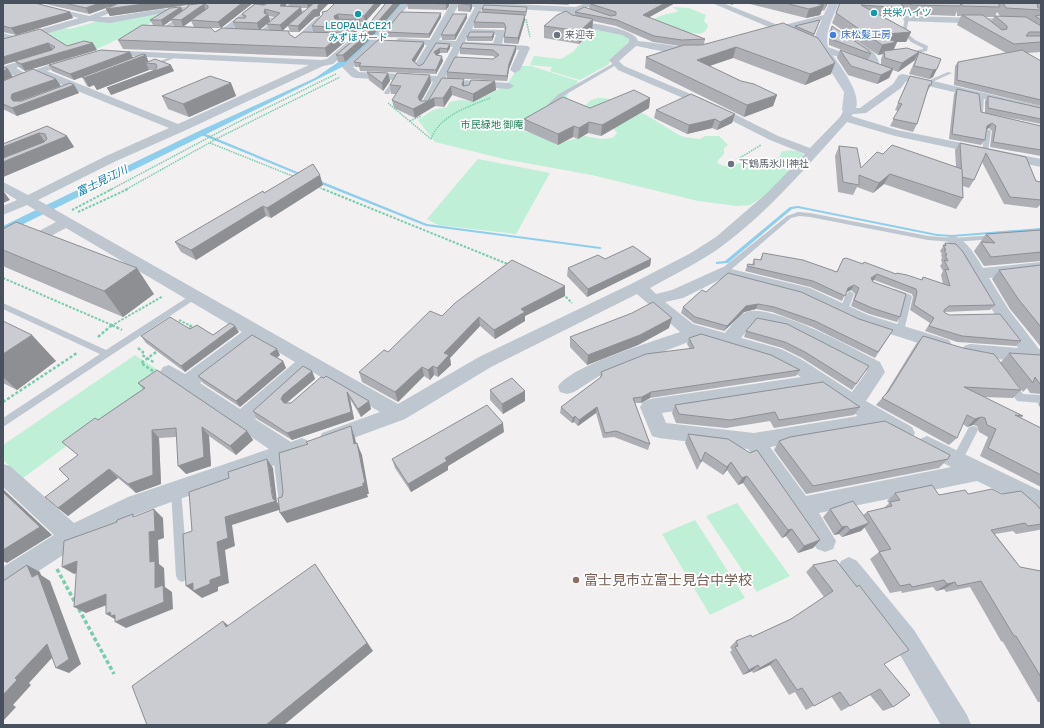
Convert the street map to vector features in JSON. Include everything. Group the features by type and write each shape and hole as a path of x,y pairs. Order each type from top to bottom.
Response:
{"street":[{"path":"23,3 91,18 110,20 212,4 241,3"},
{"path":"112,12 131,3"},
{"path":"3,43 8,38 112,12 178,3"},
{"path":"225,15 241,3"},
{"path":"406,3 399,12 384,41 364,53 348,68 356,75 439,80 469,86 483,84 508,86"},
{"path":"451,3 498,4 581,10"},
{"path":"419,66 446,14 456,3"},
{"path":"591,3 568,17 570,21 625,33 633,38 634,43"},
{"path":"716,3 793,35"},
{"path":"3,581 48,550 128,507 283,453 337,436 398,413 485,362 639,287 721,240 773,195 813,153 847,114 850,92 819,46 827,19 834,3"},
{"path":"425,106 466,31 477,15 478,4"},
{"path":"55,10 72,5"},
{"path":"194,56 223,33 241,22 258,7"},
{"path":"399,12 414,13"},
{"path":"446,14 477,15"},
{"path":"907,19 977,20 998,18 1021,22"},
{"path":"758,35 827,19"},
{"path":"319,20 287,52 340,54"},
{"path":"125,50 159,54 322,63 330,62 340,54 357,39 371,22"},
{"path":"160,32 177,30"},
{"path":"466,31 501,32 493,60"},
{"path":"209,32 238,33"},
{"path":"257,36 275,35"},
{"path":"842,35 869,53 880,65"},
{"path":"289,36 318,37"},
{"path":"341,38 357,39"},
{"path":"384,41 525,48 515,70"},
{"path":"704,50 682,51 634,43 614,60 616,64 715,108 774,138 813,153"},
{"path":"103,55 143,45"},
{"path":"175,55 184,46"},
{"path":"819,46 880,65 902,77 1041,108"},
{"path":"234,58 245,49"},
{"path":"3,86 38,71 81,58 64,51"},
{"path":"132,64 159,54"},
{"path":"24,77 7,68 50,55"},
{"path":"424,57 465,59"},
{"path":"3,210 30,201 111,158 280,85 322,63"},
{"path":"38,71 74,86 112,90"},
{"path":"3,96 69,72"},
{"path":"483,84 488,72"},
{"path":"847,114 862,111 868,108 897,86 902,77"},
{"path":"59,91 74,86"},
{"path":"92,89 180,129"},
{"path":"847,114 895,133 1041,163"},
{"path":"3,186 308,361 326,376 398,413"},
{"path":"3,256 61,219"},
{"path":"953,240 966,253 999,314 1038,356"},
{"path":"978,274 1041,267"},
{"path":"653,300 677,294 722,272 804,292 862,319 957,349 990,357 1038,356"},
{"path":"639,287 687,328 775,354 795,364 880,420 1041,502"},
{"path":"728,341 749,316 789,324 874,367 876,372 855,403"},
{"path":"186,383 255,331"},
{"path":"567,388 593,371 697,332"},
{"path":"240,420 308,361"},
{"path":"163,373 186,383 240,420 283,453"},
{"path":"822,381 650,407 658,430 754,441 880,420"},
{"path":"754,441 825,541"},
{"path":"801,507 979,471"},
{"path":"6,480 72,536"},
{"path":"849,569 905,639 957,725"}],"lane":[{"path":"291,3 284,10 311,11"},
{"path":"879,3 879,7 896,9 907,19 904,32 913,41 926,48 925,50 918,52 900,55"},
{"path":"303,17 315,7"},
{"path":"160,32 188,12"},
{"path":"257,36 278,19 268,18"},
{"path":"977,20 988,29"},
{"path":"347,24 371,22"},
{"path":"264,24 280,24"},
{"path":"148,73 175,55"},
{"path":"540,116 547,112 552,103 561,95 616,64"},
{"path":"928,82 950,73"},
{"path":"387,93 397,77"},
{"path":"981,95 980,115 988,116"},
{"path":"985,151 988,131"},
{"path":"722,272 789,217 798,214 928,238 953,240 1000,237"},
{"path":"887,289 908,297 900,331"},
{"path":"844,310 850,294"},
{"path":"3,423 194,296"},
{"path":"3,306 107,354"},
{"path":"1006,379 1020,398 1041,399"},
{"path":"957,460 972,430"},
{"path":"283,453 284,503"},
{"path":"176,490 182,576"}],"path":[{"path":"61,219 213,136 348,68"},
{"path":"61,219 129,188 218,138 344,75 348,68"},
{"path":"384,100 431,139"},
{"path":"738,159 774,138"},
{"path":"212,142 299,179"},
{"path":"314,185 512,266"},
{"path":"3,278 142,340 134,346 143,352 142,355 163,373"},
{"path":"160,290 166,294"},
{"path":"560,292 583,313"},
{"path":"176,318 192,327 185,332"},
{"path":"160,349 141,363 163,373"},
{"path":"48,550 81,616 114,674"}],"green space":[{"path":"672,7 689,8 706,15 704,21 708,25 706,30 695,34 653,20 663,15 679,11"},
{"path":"170,11 127,37 96,49 3,47 64,28 70,29 99,21"},
{"path":"580,25 623,34 630,38 630,41 611,58 609,64 580,80 550,71 552,67 530,65 534,56 561,59 573,52 587,35"},
{"name":"市民緑地 御庵","path":"519,66 531,66 578,81 574,87 568,91 566,102 523,126 523,131 553,138 563,142 585,136 601,139 613,138 617,133 614,129 585,108 592,100 602,98 616,101 630,107 681,136 700,139 705,136 719,136 728,145 724,148 724,154 717,163 724,166 750,162 764,167 767,162 780,157 781,152 787,151 799,152 804,156 789,168 787,174 780,179 771,191 750,205 737,206 698,201 592,175 504,159 435,142 418,120 433,110 447,107 450,102 460,100 474,101 494,92 508,83"},
{"path":"478,159 550,173 516,234 438,225 427,219"},
{"path":"135,355 164,374 23,478 3,460 3,445"},
{"path":"737,503 790,576 757,592 706,516"},
{"path":"695,520 745,598 710,615 662,534"}],"water":[{"name":"富士見江川","path":"392,3 403,3 375,39 344,66 3,234 3,226 197,132 315,78 340,61"}],"building":[{"path":"3,3 35,3 70,12 11,28 3,26"},
{"path":"64,3 99,3 86,8"},
{"path":"119,3 151,3 106,9"},
{"path":"205,3 242,3 218,22 191,20 208,8 208,6 204,4 181,20 171,19 188,7 188,5"},
{"path":"268,3 282,3 280,6 301,7 280,25 267,24 280,13 265,9 264,13 268,14 257,23 233,22 237,18 245,18 246,16 242,14 255,4 264,5"},
{"path":"314,3 321,3 318,5 318,9 313,10 298,26 288,25"},
{"path":"335,3 375,3 364,16 338,14 334,16 335,19 360,20 353,28 312,26 323,14 322,12 327,11"},
{"path":"386,3 394,3 366,35 343,55 336,55 360,35"},
{"path":"424,3 446,3 446,4"},
{"path":"458,3 471,3 470,5"},
{"path":"665,3 643,15 705,39 682,40 654,36 617,20 575,12 584,7 611,16 616,15 616,12 591,4"},
{"path":"785,3 814,3 824,5 809,9"},
{"path":"840,3 900,3 905,8 861,5 911,32 875,35 897,42 882,45 836,13"},
{"path":"909,3 961,3 960,6 911,5"},
{"path":"962,3 998,3 1000,7 962,6"},
{"path":"1003,3 1037,3 1038,8 1041,8 1041,10 1006,8"},
{"path":"484,5 527,7 526,12 482,9"},
{"path":"181,7 161,20 150,20 170,8"},
{"path":"566,11 572,15 593,19 580,31 544,26 557,15"},
{"path":"401,12 441,13 429,34 385,32"},
{"path":"479,12 525,15 518,38 504,37 506,27 504,23 474,22"},
{"path":"453,14 467,14 455,35 441,35"},
{"path":"962,15 983,15 1002,30 1007,29 1007,26 995,16 1026,17 1041,26 1041,32 1029,32 1026,36 1041,36 1041,42 1014,44"},
{"path":"1041,15 1041,20 1035,16"},
{"path":"820,20 814,34 795,26"},
{"path":"783,23 818,38 835,63 810,74 736,47 697,60 741,81 754,84 777,95 747,105 646,57 684,45 702,45"},
{"path":"142,25 211,28 215,32 222,28 289,31 289,34 295,38 303,32 343,33 325,48 118,40"},
{"path":"832,26 868,50 871,54 831,39"},
{"path":"40,29 67,46 84,41 93,43 21,64 15,61 52,50 55,47 48,43 3,57 3,39"},
{"path":"470,32 494,32 492,37 467,37"},
{"path":"378,40 424,42 412,60 419,66 423,64 436,43 450,44 447,49 440,48 434,52 436,55 442,56 436,70 359,66 361,63 354,62"},
{"path":"463,43 516,46 509,64 507,76 447,72 455,57 493,59 499,55 493,50 460,48"},
{"path":"907,48 919,52 902,63 885,58 884,51"},
{"path":"101,50 130,52 70,74 49,65"},
{"path":"840,50 893,69 881,75 851,66"},
{"path":"1022,50 1041,61 1041,100 957,80 958,62"},
{"path":"919,52 941,59 937,69 933,70 914,66"},
{"path":"143,54 146,55 84,78 82,77"},
{"path":"155,59 171,65 107,88 155,70 157,67 156,64 146,63 93,83"},
{"path":"33,69 56,79 12,94 11,98 13,101 22,101 70,83 74,85 12,108 3,104 3,81"},
{"path":"367,72 388,73 382,83"},
{"path":"397,73 430,75 418,97 420,101 428,101 442,78 464,79 462,84 463,86 469,85 471,80 495,81 473,94 451,86 443,98 434,98 413,109 392,100 401,86 390,85"},
{"path":"210,76 231,83 183,104 162,96"},
{"path":"910,76 932,81 931,85 929,85 917,124 893,119 902,104 898,103"},
{"path":"957,89 979,94 981,112 1041,126 1041,150 993,142 996,126 992,123 987,126 985,140 952,134"},
{"path":"634,90 650,98 602,125 589,122 579,128 574,126 558,134 524,119 563,97 590,108"},
{"path":"691,94 735,114 720,122 715,119 689,125 656,110"},
{"path":"988,96 1041,108 1041,119 988,108"},
{"path":"47,126 67,136 3,162 3,158 44,142 47,139 45,134 39,133 3,147 3,144"},
{"path":"960,143 1026,157 1036,181 1041,182 1041,200 1010,197 986,153 974,180 962,177"},
{"path":"892,145 962,169 963,198 890,174 879,183 859,175 859,185 843,182 839,146 857,148 861,168 877,152 883,154"},
{"path":"313,164 320,175 267,208 263,206 191,250 175,242 263,191 264,193"},
{"path":"16,222 137,268 104,291 3,250 3,229"},
{"path":"1041,230 1041,252 991,257 981,242 995,243 986,234"},
{"path":"945,243 956,244 963,252 995,305 949,306 944,310 944,312 949,315 1000,314 1021,341 962,336 929,326 934,318 914,305 917,292 916,289 877,274 871,278 873,282 906,294 900,317 872,308 854,300 859,288 854,285 848,288 845,296 813,281 747,266 748,264 754,265 754,259 761,260 763,253 803,260 837,272 843,259 846,258 863,264 864,262 896,274 907,275 922,280 923,277 950,286 945,269 949,270 944,260 948,261 944,250 946,250 943,245 946,246"},
{"path":"633,246 651,259 588,289 568,268 598,255 605,259"},
{"path":"512,260 565,286 521,309 525,312 494,330 479,317 444,353 449,355 437,368 433,366 428,370 422,367 395,392 359,372 384,350 388,352 430,311 442,316 455,303"},
{"path":"1041,265 1041,327 1019,300 999,270"},
{"path":"728,273 801,292 859,319 893,330 878,352 815,321 774,307 758,304 746,306 727,326 695,317 683,307 702,290 706,292"},
{"path":"653,302 672,318 640,335 588,355 570,337 632,313"},
{"path":"170,317 190,329 197,325 213,335 230,323 235,326 181,366 141,336"},
{"path":"757,318 787,324 869,366 856,384 805,352 785,342 746,331"},
{"path":"3,321 32,335 3,354"},
{"path":"701,334 771,355 800,370 651,392 642,397 633,398 650,444 616,431 605,433 597,407 579,420 575,416 573,418 561,407 601,377 601,372 646,354 694,348 689,338"},
{"path":"252,335 277,349 270,354 283,361 236,401 198,376"},
{"path":"923,336 963,348 994,354 1021,390 964,387 1023,416 1015,415 1041,428 1041,475 988,448 996,429 987,425 985,418 981,417 975,419 967,415 957,438 882,398 888,392"},
{"path":"1009,353 1041,355 1041,384 1035,377 1033,383"},
{"path":"303,366 312,371 283,395 281,399 284,403 291,403 321,377 324,378 326,376 369,401 358,409 347,392 351,412 287,433 253,411"},
{"path":"157,370 247,431 230,446 202,427 204,457 178,466 176,428 152,430 153,475 128,484 109,469 58,508 45,497 69,479 59,469 78,455 62,442 95,418 98,420 145,388 138,383"},
{"path":"512,378 525,391 502,404 490,390"},
{"path":"823,382 860,407 779,420 775,412 730,420 679,414 675,405"},
{"path":"487,405 503,423 445,458 447,461 408,484 392,459"},
{"path":"885,421 950,455 948,459 813,486 779,441 790,437"},
{"path":"351,426 354,444 357,443 365,483 363,483 363,486 280,513 278,498 282,497 283,492 279,453 308,444 306,442"},
{"path":"688,434 728,439 750,453 757,450 820,540 804,546 792,529 788,530 747,476 742,478 731,462 727,467 705,452 701,462"},
{"path":"267,459 272,495 273,499 276,501 225,517 228,538 217,542 221,576 210,580 210,584 193,591 193,583 186,586 183,534 192,531 189,492 229,478 228,472"},
{"path":"932,485 939,495 965,490 968,494 992,489 1002,494 1021,491 1041,510 1041,524 1028,526 1025,523 991,530 1020,567 1041,571 1041,677 981,581 957,586 955,582 947,584 944,580 912,587 910,584 900,586 879,552 891,549 867,512 892,506 890,502 900,500 895,493"},
{"path":"3,492 40,527 3,550"},
{"path":"853,501 869,523 850,530 847,526 842,527 830,509"},
{"path":"154,509 155,531 149,532 150,562 155,561 155,588 163,585 164,602 115,622 115,615 111,616 110,612 106,614 106,594 74,607 77,561 62,567 64,541 117,522 117,520 133,514 133,517"},
{"path":"836,560 857,587 859,585 909,650 884,664 910,695 893,707 880,689 850,706 840,692 814,706 802,688 797,690 776,659 760,668 758,665 749,670 735,647 738,646 736,641 751,635 752,637 791,619 833,591 813,565"},
{"path":"315,564 367,643 266,725 147,725 132,686 223,621 226,627"},
{"path":"27,565 32,577 38,574 69,659 56,668 47,644 15,678 17,680 3,695 3,581"}],"waterway":[{"path":"200,133 305,176"},
{"path":"317,181 426,225 600,248"},
{"path":"718,263 726,262 791,208 798,207 937,235 952,236 1041,229"}],"place":[{"name":"共栄ハイツ","path":"874,13"},
{"name":"LEOPALACE21 みずほサード","path":"358,14"},
{"name":"来迎寺","path":"557,35"},
{"name":"床松髪工房","path":"833,35"},
{"name":"下鶴馬氷川神社","path":"731,164"},
{"name":"富士見市立富士見台中学校","path":"576,580"}]}
